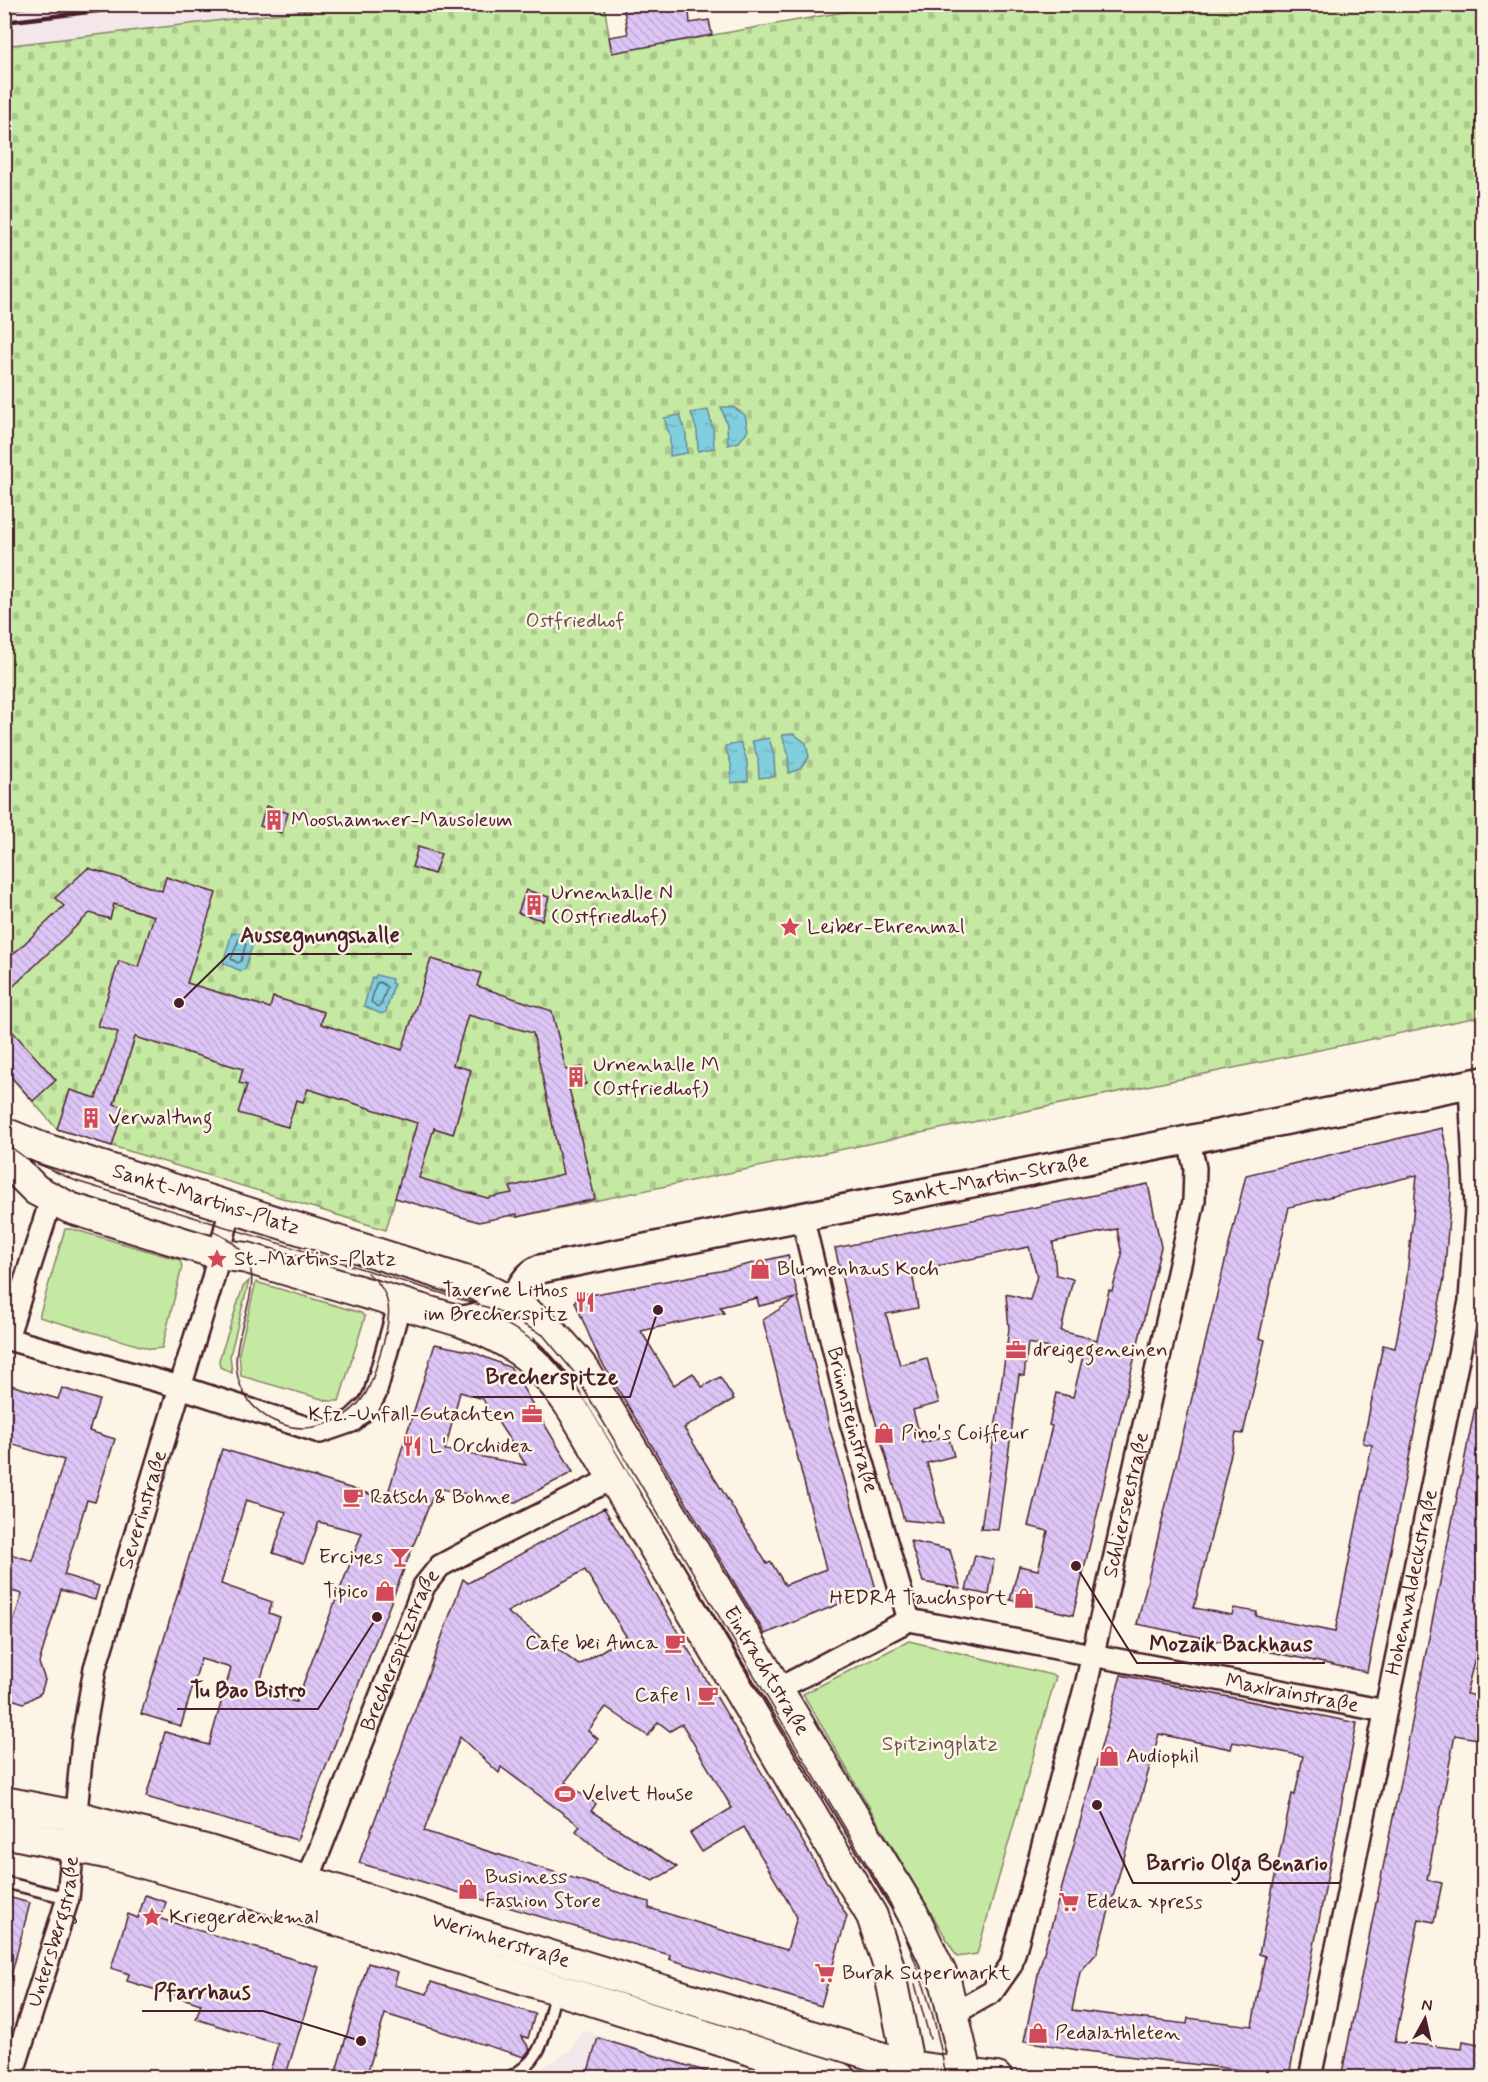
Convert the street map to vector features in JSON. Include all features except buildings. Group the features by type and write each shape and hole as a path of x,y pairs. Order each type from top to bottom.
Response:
{"main road":[{"name":"Sankt-Martins-Platz","path":"4,1133 42,1148 474,1284 511,1300"},
{"name":"Sankt-Martins-Platz","path":"4,1158 51,1200 125,1227 219,1254 247,1258 460,1321"},
{"name":"Eintrachtstraße","path":"511,1300 543,1322 585,1371 912,1912 946,1984 955,2013 967,2076"},
{"name":"Eintrachtstraße","path":"460,1321 493,1334 521,1350 558,1388 613,1478 872,1916 882,1939 891,1975 910,2072"},
{"name":"Werinherstraße","path":"4,1802 75,1816 209,1851 910,2072 997,2078"},
{"name":"Werinherstraße","path":"4,1832 73,1846 250,1893 840,2078"}],"street":[{"name":"Sankt-Martin-Straße","path":"511,1300 533,1272 540,1269 1477,1083"},
{"name":"Hohenwaldeckstraße","path":"1310,2078 1470,1301 1476,1220 1477,1083"},
{"name":"Schlierseestraße","path":"955,2013 992,1992 1011,1965 1017,1943 1093,1656 1194,1201 1195,1168 1189,1141"},
{"path":"51,1200 6,1338 180,1387 320,1432 334,1429 360,1415 375,1394 400,1304"},
{"name":"Severinstraße","path":"75,1816 82,1738 95,1668 180,1387 231,1207"},
{"name":"Brünnsteinstraße","path":"802,1216 851,1422 909,1620"},
{"path":"460,1321 496,1310 511,1300 521,1350"},
{"name":"Brecherspitzstraße","path":"307,1882 424,1586 440,1566 613,1478"},
{"path":"778,1689 909,1620 1093,1656"},
{"name":"Maxlrainstraße","path":"1093,1656 1385,1711"},
{"name":"Untersbergstraße","path":"10,2078 68,1898 75,1816"}],"lane":[{"path":"4,1882 68,1898"},
{"path":"508,2078 523,2071 535,2061 558,1990"}],"shaded area":[{"path":"5,4 358,4 358,5 5,46"},
{"path":"584,2030 734,2077 526,2078 569,2051"}],"green space":[{"name":"Ostfriedhof","path":"358,4 604,5 612,53 883,5 1483,5 1483,1016 517,1217 395,1198 386,1230 57,1129 4,1069 4,46"},
{"path":"65,1229 72,1229 180,1260 182,1267 162,1348 151,1349 39,1317"},
{"path":"249,1281 230,1355 232,1373 220,1367 219,1360 243,1287"},
{"path":"256,1282 361,1313 365,1317 339,1401 329,1401 241,1376 239,1352"},
{"name":"Spitzingplatz","path":"909,1641 1056,1676 977,1954 957,1957 803,1694"}],"water":[{"path":"721,407 733,407 745,415 748,430 739,442 728,445 727,425"},
{"path":"708,410 713,429 714,448 698,451 697,431 691,413"},
{"path":"680,415 686,434 687,453 670,456 670,436 664,418"},
{"path":"794,734 806,743 809,757 800,769 789,773 788,753 782,735"},
{"path":"769,738 774,756 775,776 759,778 758,759 752,741"},
{"path":"741,743 747,761 748,781 731,783 731,764 725,746"},
{"path":"232,933 252,936 251,940 254,940 245,969 241,971 223,963"},
{"path":"376,975 392,979 391,983 394,984 386,1012 381,1014 364,1006 372,977 375,978"}],"tram line":[{"path":"4,1142 27,1159 76,1181 496,1310 543,1335 573,1371 891,1905 925,1989 946,2078"},
{"path":"212,1231 237,1246 249,1264 252,1284 237,1349 237,1372 245,1395 259,1412 291,1427 316,1427 328,1423 350,1411 366,1393 374,1374 388,1321 387,1300 383,1290 367,1273"},
{"path":"486,1316 521,1332 549,1356 566,1376"},
{"path":"915,1984 930,2039"}],"railway":[{"path":"4,9 40,4"},
{"path":"4,22 157,4"}],"place":[{"name":"Mooshammer-Mausoleum","path":"274,820"},
{"name":"Urnenhalle N (Ostfriedhof)","path":"534,905"},
{"name":"Leiber-Ehrenmal","path":"790,927"},
{"name":"Aussegnungshalle","path":"179,1003"},
{"name":"Urnenhalle M (Ostfriedhof)","path":"576,1077"},
{"name":"Verwaltung","path":"91,1118"},
{"name":"St.-Martins-Platz","path":"217,1259"},
{"name":"Blumenhaus Koch","path":"760,1269"},
{"name":"Taverne Lithos im Brecherspitz","path":"585,1302"},
{"name":"Brecherspitze","path":"658,1310"},
{"name":"dreigegeneinen","path":"1016,1350"},
{"name":"Kfz.-Unfall-Gutachten","path":"532,1414"},
{"name":"Pino's Coiffeur","path":"884,1433"},
{"name":"L' Orchidea","path":"412,1446"},
{"name":"Ratsch & Bohne","path":"353,1497"},
{"name":"Erciyes","path":"400,1557"},
{"name":"Mozaik Backhaus","path":"1076,1566"},
{"name":"Tipico","path":"385,1591"},
{"name":"HEDRA Tauchsport","path":"1024,1598"},
{"name":"Tu Bao Bistro","path":"377,1617"},
{"name":"Cafe bei Amca","path":"675,1643"},
{"name":"Cafe I","path":"708,1695"},
{"name":"Audiophil","path":"1109,1756"},
{"name":"Velvet House","path":"565,1794"},
{"name":"Barrio Olga Benario","path":"1097,1805"},
{"name":"Business Fashion Store","path":"468,1889"},
{"name":"Edeka xpress","path":"1069,1902"},
{"name":"Kriegerdenkmal","path":"152,1917"},
{"name":"Burak Supermarkt","path":"825,1973"},
{"name":"Pedalathleten","path":"1038,2033"},
{"name":"Pfarrhaus","path":"361,2041"}]}
